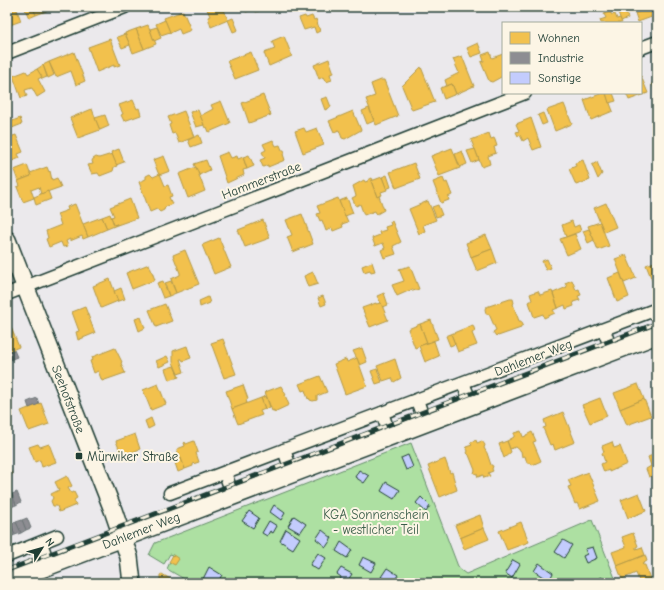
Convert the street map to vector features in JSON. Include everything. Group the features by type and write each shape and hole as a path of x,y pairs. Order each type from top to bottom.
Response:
{"main road":[{"name":"Seehofstraße","path":"7,240 129,557 132,583"},
{"name":"Dahlemer Weg","path":"7,582 657,335"}],"street":[{"path":"7,53 125,7"},
{"path":"642,48 657,42"},
{"name":"Hammerstraße","path":"7,294 521,94"},
{"name":"Dahlemer Weg","path":"170,493 657,309"},
{"path":"604,330 612,352"},
{"path":"463,383 472,405"},
{"path":"417,400 426,423"},
{"path":"382,413 390,436"},
{"path":"284,450 292,473"},
{"path":"225,473 233,496"},
{"path":"7,556 57,536"},
{"path":"40,543 49,565"}],"green space":[{"name":"KGA Sonnenschein - westlicher Teil","path":"411,443 459,569 466,574 592,520 617,583 191,583 167,569 173,555 170,554 164,564 149,555 155,543"}],"building: Wohnen":[{"path":"16,7 21,21 7,26 7,9"},
{"path":"24,7 33,7 36,15 29,18"},
{"path":"33,7 57,7 36,15"},
{"path":"206,7 223,7 228,20 211,27 208,17 210,16"},
{"path":"244,7 260,7 261,10 256,12 255,8 246,12"},
{"path":"624,7 628,18 621,21 617,9"},
{"path":"637,7 657,7 657,15 638,22 635,13 639,12"},
{"path":"183,11 191,30 181,34 179,29 170,33 164,18"},
{"path":"610,12 612,15 615,14 617,19 620,18 622,22 601,22 600,20 606,18 604,14"},
{"path":"305,16 306,18 312,16 314,20 316,19 320,31 316,33 314,27 304,30 299,18"},
{"path":"233,18 238,30 233,32 228,20"},
{"path":"165,20 170,32 161,35 156,24"},
{"path":"148,25 156,44 144,49 136,29"},
{"path":"157,27 161,38 154,41 150,29"},
{"path":"136,29 144,49 133,53 125,33"},
{"path":"125,34 130,45 122,48 117,37"},
{"path":"284,36 292,56 269,66 264,53 275,49 272,41"},
{"path":"110,39 120,65 114,67 114,65 97,72 88,47"},
{"path":"478,43 482,53 471,57 467,48"},
{"path":"74,52 85,81 76,85 71,71 56,77 49,62"},
{"path":"251,52 258,70 235,79 227,61"},
{"path":"490,52 492,58 502,54 502,77 492,82 489,81 481,62 484,61 482,55"},
{"path":"462,56 474,86 456,94 452,84 447,86 445,80 459,73 453,59"},
{"path":"329,59 334,73 330,74 332,80 326,82 323,77 319,79 314,65"},
{"path":"49,62 54,75 48,78 43,65"},
{"path":"43,65 47,77 42,79 37,69"},
{"path":"421,67 435,102 412,110 402,86"},
{"path":"37,69 42,77 38,79 45,92 37,97 32,88 25,90 27,96 21,98 13,76 26,71 28,74"},
{"path":"642,78 648,93 629,100 626,94 642,94"},
{"path":"384,80 398,116 376,125 366,99 375,96 371,84"},
{"path":"657,81 657,93 656,93 652,83"},
{"path":"452,84 456,94 444,99 440,88"},
{"path":"600,94 606,94 613,111 591,120 584,100"},
{"path":"606,94 613,94 616,101 609,103"},
{"path":"263,95 271,115 249,123 242,103"},
{"path":"327,97 331,107 325,110 321,99"},
{"path":"133,100 137,109 139,108 141,115 124,121 119,105"},
{"path":"221,101 230,123 209,132 207,127 205,128 200,116 213,109 211,105"},
{"path":"7,102 11,113 8,114 11,120 7,121"},
{"path":"564,104 572,124 555,131 547,110"},
{"path":"369,108 374,121 367,124 362,111"},
{"path":"92,109 100,130 78,138 70,118"},
{"path":"198,110 204,125 196,127 190,112"},
{"path":"184,111 194,137 179,143 175,133 172,134 169,125 171,124 168,117"},
{"path":"353,111 361,130 345,139 342,138 339,130 334,132 329,121"},
{"path":"543,113 547,123 542,125 538,115"},
{"path":"105,115 109,126 100,130 95,118"},
{"path":"20,118 22,124 12,128 10,122"},
{"path":"531,118 541,147 533,150 528,138 523,141 520,135 518,136 516,132 519,131 516,124"},
{"path":"304,128 306,132 317,128 324,145 303,153 295,131"},
{"path":"489,133 491,139 494,138 495,140 497,146 494,147 496,153 488,156 490,164 482,167 471,140"},
{"path":"16,135 23,152 18,154 20,158 12,161 11,157 7,158 7,138"},
{"path":"199,135 202,143 191,147 188,140"},
{"path":"273,140 276,146 280,145 282,150 284,150 285,153 283,154 285,160 268,167 268,165 263,167 260,160 265,158 262,152 266,150 263,144"},
{"path":"452,148 460,168 439,176 431,156"},
{"path":"119,149 124,162 116,165 111,152"},
{"path":"475,149 479,160 472,163 467,151"},
{"path":"462,151 467,164 460,167 455,154"},
{"path":"228,152 231,158 237,156 238,159 243,157 247,169 243,170 244,175 227,183 218,156"},
{"path":"112,154 117,166 114,167 113,171 100,176 98,173 92,174 88,165 93,164 93,159"},
{"path":"249,155 254,166 247,169 243,157"},
{"path":"164,156 170,171 159,175 153,160"},
{"path":"206,160 210,170 199,175 194,164"},
{"path":"583,160 590,180 576,185 569,169 576,166 575,163"},
{"path":"597,162 602,174 598,179 592,165"},
{"path":"414,163 420,179 396,188 390,172"},
{"path":"27,165 31,176 18,181 14,170"},
{"path":"47,167 49,172 50,171 52,180 57,178 61,187 41,194 39,187 31,190 34,198 23,202 17,187 20,186 18,181 31,176 30,173"},
{"path":"196,167 205,191 188,198 179,174"},
{"path":"150,174 153,177 160,174 165,186 168,185 172,196 169,197 172,204 165,207 164,210 160,212 157,209 150,212 139,182 146,179 146,176"},
{"path":"387,175 391,187 386,189 382,177"},
{"path":"382,177 387,190 381,192 382,195 377,197 371,181"},
{"path":"372,178 373,180 371,181 377,197 379,196 384,210 377,214 375,211 364,215 360,204 356,206 352,198 356,196 353,186 364,180 365,182"},
{"path":"443,178 445,183 447,182 452,195 448,197 449,200 441,203 433,182"},
{"path":"48,191 51,199 36,205 34,197"},
{"path":"338,198 348,222 342,224 343,227 333,231 332,228 326,231 322,220 320,221 317,214 320,213 317,206"},
{"path":"347,198 353,213 345,216 339,201"},
{"path":"130,199 137,218 114,225 111,217 114,216 110,207"},
{"path":"428,201 436,220 423,225 425,231 419,234 409,209"},
{"path":"606,203 616,227 604,232 594,208"},
{"path":"75,204 88,237 83,239 82,236 70,241 70,239 66,241 68,246 63,247 61,242 49,247 46,239 48,238 46,231 61,225 57,214 68,210 67,207"},
{"path":"438,205 442,215 436,217 432,207"},
{"path":"110,214 114,225 117,225 107,229 102,217"},
{"path":"302,214 313,244 293,252 287,237 292,235 286,220"},
{"path":"102,217 107,229 88,237 83,224"},
{"path":"263,220 270,238 245,247 238,230"},
{"path":"392,221 401,242 393,246 396,254 384,258 381,250 385,248 383,243 375,246 372,238 380,235 379,232 386,230 385,227 391,225 390,222"},
{"path":"572,221 574,227 579,225 581,231 566,237 562,225"},
{"path":"600,222 609,246 598,250 588,226"},
{"path":"589,229 594,240 588,243 583,231"},
{"path":"575,234 581,249 567,255 560,239"},
{"path":"486,235 492,249 471,257 466,243"},
{"path":"219,238 231,267 214,274 202,245"},
{"path":"492,249 497,263 477,271 471,257"},
{"path":"185,250 199,284 176,293 171,279 180,275 180,273 173,255"},
{"path":"626,255 636,278 624,283 615,259"},
{"path":"547,259 551,268 546,270 542,261"},
{"path":"657,261 657,289 656,290 646,265"},
{"path":"372,262 375,271 371,272 370,270 364,272 362,266"},
{"path":"149,264 155,280 132,289 126,273"},
{"path":"410,266 419,289 413,291 413,289 397,296 392,285 404,281 399,269"},
{"path":"313,272 318,284 308,287 304,276"},
{"path":"620,273 629,297 617,302 608,278"},
{"path":"110,279 118,301 101,308 93,286"},
{"path":"572,280 576,290 579,289 581,295 578,296 580,300 573,302 574,306 566,309 565,305 558,308 553,293 567,287 565,283"},
{"path":"163,281 169,296 163,298 157,283"},
{"path":"171,281 176,293 169,296 165,283"},
{"path":"121,288 125,299 118,301 114,291"},
{"path":"538,291 540,295 552,291 558,308 553,310 555,313 544,318 543,314 534,317 529,302 532,300 530,294"},
{"path":"384,293 388,305 383,307 377,296"},
{"path":"323,296 326,304 321,306 318,298"},
{"path":"208,297 210,303 200,307 199,301"},
{"path":"513,299 513,304 519,321 521,321 523,325 520,327 521,328 496,336 493,332 496,330 489,314 486,314 485,309 486,307"},
{"path":"376,303 381,303 388,320 370,327 362,308"},
{"path":"165,304 172,321 156,327 149,310"},
{"path":"85,307 95,333 78,340 76,332 79,331 72,312"},
{"path":"141,317 145,328 139,331 135,319"},
{"path":"7,320 19,347 7,352"},
{"path":"431,320 438,339 427,343 420,324"},
{"path":"420,324 427,343 415,348 408,329"},
{"path":"473,325 475,331 472,333 477,345 458,352 451,334"},
{"path":"451,334 455,344 450,346 446,336"},
{"path":"223,339 236,374 224,378 211,343"},
{"path":"434,341 439,356 425,362 419,346"},
{"path":"187,346 191,358 183,361 180,359 184,372 178,374 173,362 173,351"},
{"path":"115,348 122,362 121,363 125,373 102,381 98,371 94,373 90,361 93,360 92,357"},
{"path":"362,348 367,362 360,365 353,351"},
{"path":"167,356 170,362 159,367 156,361"},
{"path":"357,358 367,386 345,394 334,364 346,359 347,362"},
{"path":"395,359 401,378 394,382 392,378 383,381 377,366"},
{"path":"174,366 179,377 169,380 165,369"},
{"path":"377,369 382,382 376,384 371,371"},
{"path":"320,376 327,392 317,396 317,400 310,400 309,398 308,399 305,390 302,391 299,384"},
{"path":"158,384 166,404 151,410 143,390"},
{"path":"638,384 644,399 620,409 614,393"},
{"path":"243,385 248,399 246,400 247,404 232,409 226,391"},
{"path":"281,386 289,405 274,412 274,410 272,411 265,392"},
{"path":"266,396 270,407 265,409 261,398"},
{"path":"261,398 265,409 260,411 262,415 238,424 232,409"},
{"path":"600,398 607,416 590,423 582,405"},
{"path":"644,399 651,416 627,425 620,409"},
{"path":"41,403 49,424 29,431 21,411"},
{"path":"563,412 575,442 555,450 553,444 550,445 543,428 546,427 544,420"},
{"path":"151,418 154,426 148,429 145,421"},
{"path":"521,431 523,437 532,432 536,441 533,442 541,461 532,465 531,463 527,463 525,456 522,457 521,451 516,447 510,449 507,441 514,437 514,433"},
{"path":"135,434 140,449 122,456 116,441"},
{"path":"476,440 477,443 482,441 485,445 484,448 491,465 493,466 493,471 488,473 490,476 484,478 483,475 478,477 477,474 474,473 475,470 467,453 468,451 466,447 472,445 470,443"},
{"path":"194,441 198,452 196,453 199,462 185,469 177,449 185,446 185,442 186,444"},
{"path":"507,441 511,452 504,458 499,444"},
{"path":"612,442 614,448 620,446 627,464 609,472 609,470 604,472 601,464 605,462 602,453 604,452 602,446"},
{"path":"38,444 40,447 49,444 56,462 42,467 40,460 35,462 29,447"},
{"path":"657,453 657,474 649,477 646,469 651,466 648,457"},
{"path":"181,458 185,469 178,472 174,460"},
{"path":"445,459 450,473 452,472 457,490 440,497 428,466"},
{"path":"7,463 12,475 7,477"},
{"path":"588,472 600,501 580,509 577,503 575,504 568,487 571,486 568,480"},
{"path":"67,476 72,486 68,488 71,493 74,492 77,498 74,500 76,505 59,512 57,506 53,506 51,501 53,498 51,494 59,490 55,482"},
{"path":"639,493 646,511 628,518 621,500"},
{"path":"480,515 484,528 460,538 455,525"},
{"path":"521,522 529,542 507,550 499,531"},
{"path":"484,528 489,539 464,549 460,538"},
{"path":"633,533 638,546 636,549 642,547 645,555 617,566 612,552 626,547 622,537"},
{"path":"657,535 657,545 653,537"},
{"path":"654,545 657,545 657,552"},
{"path":"173,555 179,559 175,565 169,562"},
{"path":"645,555 647,561 642,564 645,565 650,579 640,583 636,573 622,579 617,566"},
{"path":"162,574 177,583 160,583 160,575"}],"building: Industrie":[{"path":"14,350 17,357 7,361 7,352"},
{"path":"37,398 39,404 29,408 27,402"},
{"path":"17,492 21,502 16,505 12,494"},
{"path":"12,494 16,505 11,507 7,496"},
{"path":"27,518 31,528 26,530 22,520"},
{"path":"22,520 26,530 21,533 16,522"},
{"path":"16,522 21,533 15,535 11,524"},
{"path":"11,524 15,535 10,537 7,525"}],"building: Sonstige":[{"path":"408,455 413,467 406,470 401,458"},
{"path":"359,470 369,476 364,483 355,477"},
{"path":"386,482 400,490 394,499 381,491"},
{"path":"421,497 430,506 426,512 416,503"},
{"path":"274,505 285,513 281,520 270,512"},
{"path":"249,511 259,518 253,528 242,521"},
{"path":"294,516 306,524 300,533 288,526"},
{"path":"269,521 277,526 273,533 270,531 267,536 262,533"},
{"path":"286,529 300,538 293,549 280,541"},
{"path":"322,530 332,538 326,547 316,539"},
{"path":"563,540 572,545 564,558 555,552"},
{"path":"341,542 352,550 347,558 336,551"},
{"path":"593,547 597,558 586,563 583,556 587,554 585,549"},
{"path":"318,553 326,558 318,570 310,565"},
{"path":"363,557 376,563 371,572 359,565"},
{"path":"513,560 520,564 512,578 505,573"},
{"path":"539,563 553,573 549,581 534,571"},
{"path":"209,567 222,575 217,583 210,583 203,579"},
{"path":"341,568 352,574 346,583 340,581 341,577 337,574"},
{"path":"387,568 398,575 393,583 381,577"},
{"path":"601,577 609,583 596,583"}],"railway":[{"path":"7,570 657,323"}],"place":[{"name":"Mürwiker Straße","path":"79,456"}]}
